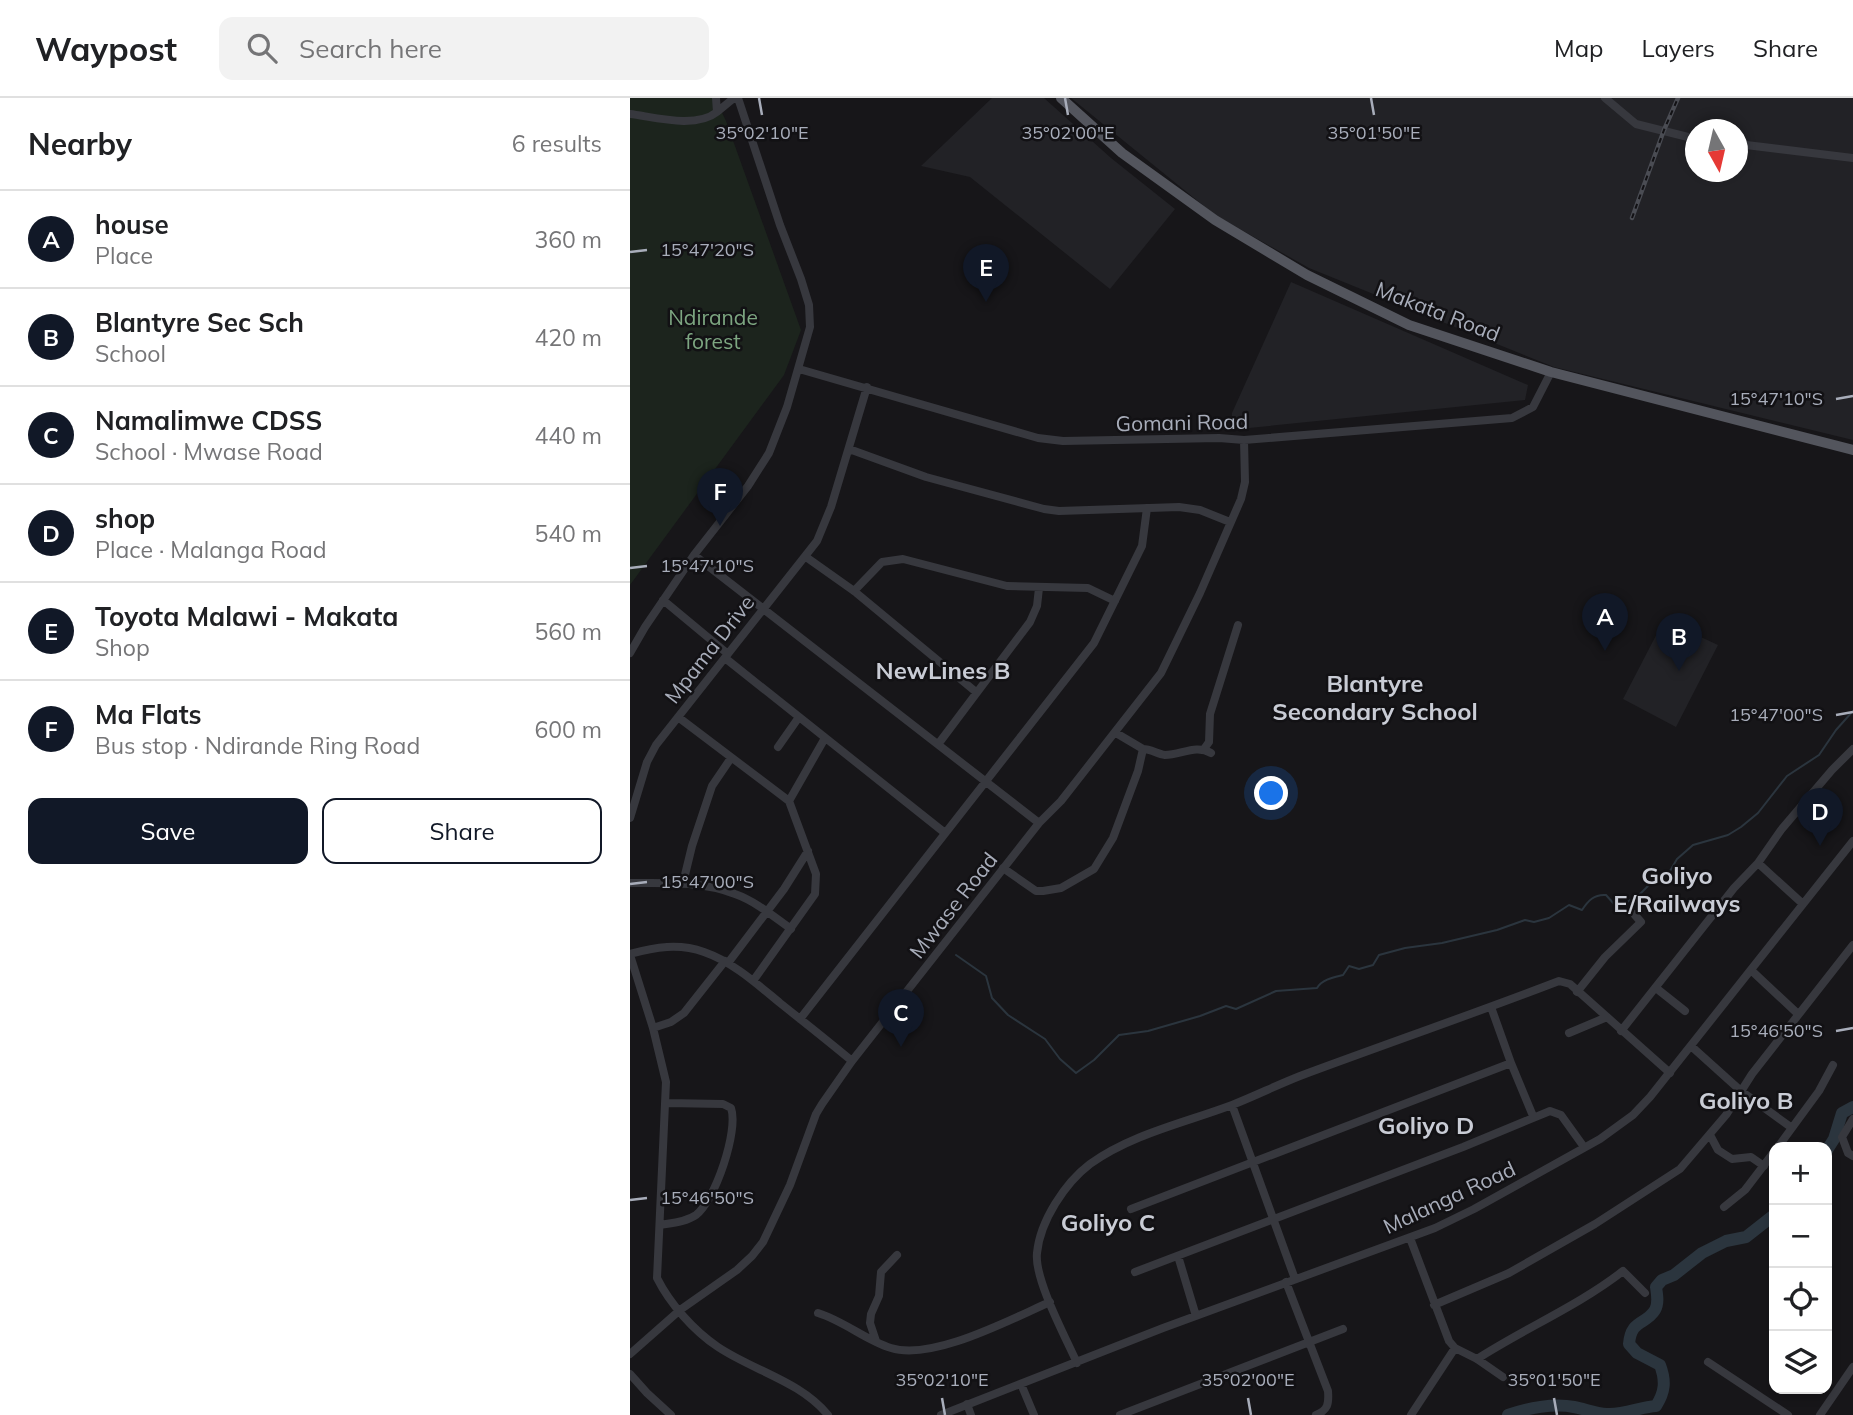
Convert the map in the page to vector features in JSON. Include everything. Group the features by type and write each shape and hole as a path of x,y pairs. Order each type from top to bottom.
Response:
{"main road":[{"name":"Makata Road","path":"1061,98 1122,153 1182,197 1307,275 1409,325 1551,372 1853,450"}],"street":[{"path":"716,98 717,112"},
{"path":"630,114 680,121 710,117 736,98 809,305 810,327 799,369 769,453 748,486 694,555 630,653"},
{"path":"1605,98 1636,124 1685,136"},
{"path":"1748,145 1853,158"},
{"name":"Gomani Road","path":"799,369 1050,441 1219,438 1244,440 1512,418 1533,407 1551,372"},
{"name":"Mpama Drive","path":"630,818 651,753 806,557 824,526 867,387"},
{"name":"Mwase Road","path":"630,1354 680,1310 737,1270 752,1256 762,1242 790,1185 816,1114 852,1061 1039,823 1061,801 1116,733 1161,673 1241,499 1245,482 1244,440"},
{"path":"849,449 926,477 1044,509 1178,507 1200,510 1230,522"},
{"path":"800,1019 1094,643 1142,546 1147,508"},
{"path":"694,555 1039,823"},
{"path":"806,557 854,592 976,692"},
{"path":"854,592 882,562 903,559 1007,586 1088,588 1115,601"},
{"path":"939,743 1030,622 1037,606 1039,588"},
{"path":"663,600 799,717 945,833"},
{"path":"1116,733 1143,749 1168,755 1208,751 1210,714 1238,625"},
{"path":"778,747 799,717"},
{"path":"678,718 789,801 816,874 816,891 753,981"},
{"path":"789,801 825,738"},
{"path":"1003,868 1036,891 1061,888 1094,869 1113,838 1138,771 1143,749"},
{"path":"1621,1031 1797,811 1853,749"},
{"path":"683,883 707,799 712,786 731,758"},
{"name":"Malanga Road","path":"941,1415 1286,1282 1410,1238 1474,1209 1584,1147 1633,1115 1670,1073 1853,841"},
{"path":"653,1028 671,1022 684,1013 767,912 808,851"},
{"path":"1758,863 1803,904"},
{"path":"630,883 683,883 734,893 791,929"},
{"path":"1577,992 1605,957 1641,922 1634,914"},
{"path":"1434,1305 1509,1273 1617,1211 1676,1172 1710,1135 1798,1014 1853,945"},
{"path":"828,1415 815,1400 716,1346 680,1310 657,1278 667,1103 664,1068 630,954 665,946 678,947 705,952 726,962 852,1061"},
{"path":"1752,971 1798,1014"},
{"path":"1077,1363 1050,1302 1037,1265 1037,1253 1048,1220 1062,1192 1073,1178 1112,1150 1298,1077 1559,981 1570,984 1670,1073"},
{"path":"1656,988 1685,1011"},
{"path":"1491,1007 1533,1116"},
{"path":"1569,1033 1607,1017"},
{"path":"1691,1046 1741,1091 1793,1128"},
{"path":"1131,1209 1511,1063"},
{"path":"1782,1142 1819,1091 1833,1065"},
{"path":"660,1225 690,1219 702,1209 710,1197 726,1153 734,1115 731,1108 723,1104 667,1103"},
{"path":"1232,1105 1296,1279"},
{"path":"1135,1272 1550,1111 1558,1113 1584,1147"},
{"path":"1853,1119 1842,1137 1848,1153 1853,1156"},
{"path":"1710,1135 1718,1150 1732,1160 1751,1157 1764,1166"},
{"path":"1724,1207 1745,1190 1769,1159"},
{"path":"1410,1238 1445,1334 1455,1348 1478,1359 1503,1377"},
{"path":"876,1341 870,1314 879,1296 881,1272 897,1255"},
{"path":"1178,1256 1196,1316"},
{"path":"1478,1359 1526,1329 1591,1295 1623,1271 1645,1293"},
{"path":"1286,1282 1328,1391 1329,1402 1326,1409 1316,1415"},
{"path":"818,1312 891,1348 906,1350 956,1342 1050,1302"},
{"path":"1120,1415 1343,1329"},
{"path":"1411,1415 1455,1348"},
{"path":"1708,1362 1788,1415"},
{"path":"1820,1415 1853,1367"},
{"path":"630,1374 671,1415"},
{"path":"1021,1384 1034,1415"},
{"path":"967,1404 971,1415"}],"shaded area":[{"path":"992,98 1044,98 1111,158 1175,209 1110,289 970,177 921,166"},
{"path":"1071,98 1853,98 1853,440 1554,367 1309,268 1215,215"},
{"path":"1291,282 1528,385 1525,400 1249,428 1237,424 1232,420 1232,413"},
{"path":"1664,620 1718,645 1676,727 1623,699"}],"green space":[{"name":"Ndirande forest","path":"630,98 715,98 726,121 801,330 784,375 630,585"}],"waterway":[{"path":"956,955 986,976 992,998 1008,1015 1045,1039 1060,1059 1076,1073 1094,1060 1119,1035 1148,1031 1226,1006 1236,1009 1276,991 1317,988 1325,980 1343,975 1349,966 1359,969 1373,965 1379,955 1497,930 1525,920 1534,922 1549,918 1569,905 1582,910 1589,901 1598,896 1606,895 1614,904 1627,902 1638,896 1657,877 1670,871 1677,859 1693,845 1728,835 1758,813 1787,776 1819,755 1853,711"},
{"path":"1832,1142 1842,1113 1853,1107"},
{"path":"1508,1415 1549,1406 1566,1406 1607,1414 1656,1406 1664,1386 1660,1365 1637,1353 1629,1344 1636,1326 1655,1310 1656,1287 1702,1253 1726,1241 1746,1237 1769,1219"}],"railway":[{"path":"1632,218 1678,98"}],"place":[{"name":"Toyota Malawi - Makata","path":"986,302"},
{"name":"Ma Flats","path":"720,526"},
{"name":"house","path":"1605,651"},
{"name":"Blantyre Sec Sch","path":"1679,671"},
{"name":"shop","path":"1820,846"},
{"name":"Namalimwe CDSS","path":"901,1047"}],"district":[{"name":"NewLines B","path":"943,670"},
{"name":"Blantyre Secondary School","path":"1375,697"},
{"name":"Goliyo E/Railways","path":"1677,889"},
{"name":"Goliyo B","path":"1746,1100"},
{"name":"Goliyo D","path":"1426,1125"},
{"name":"Goliyo C","path":"1108,1222"}]}
